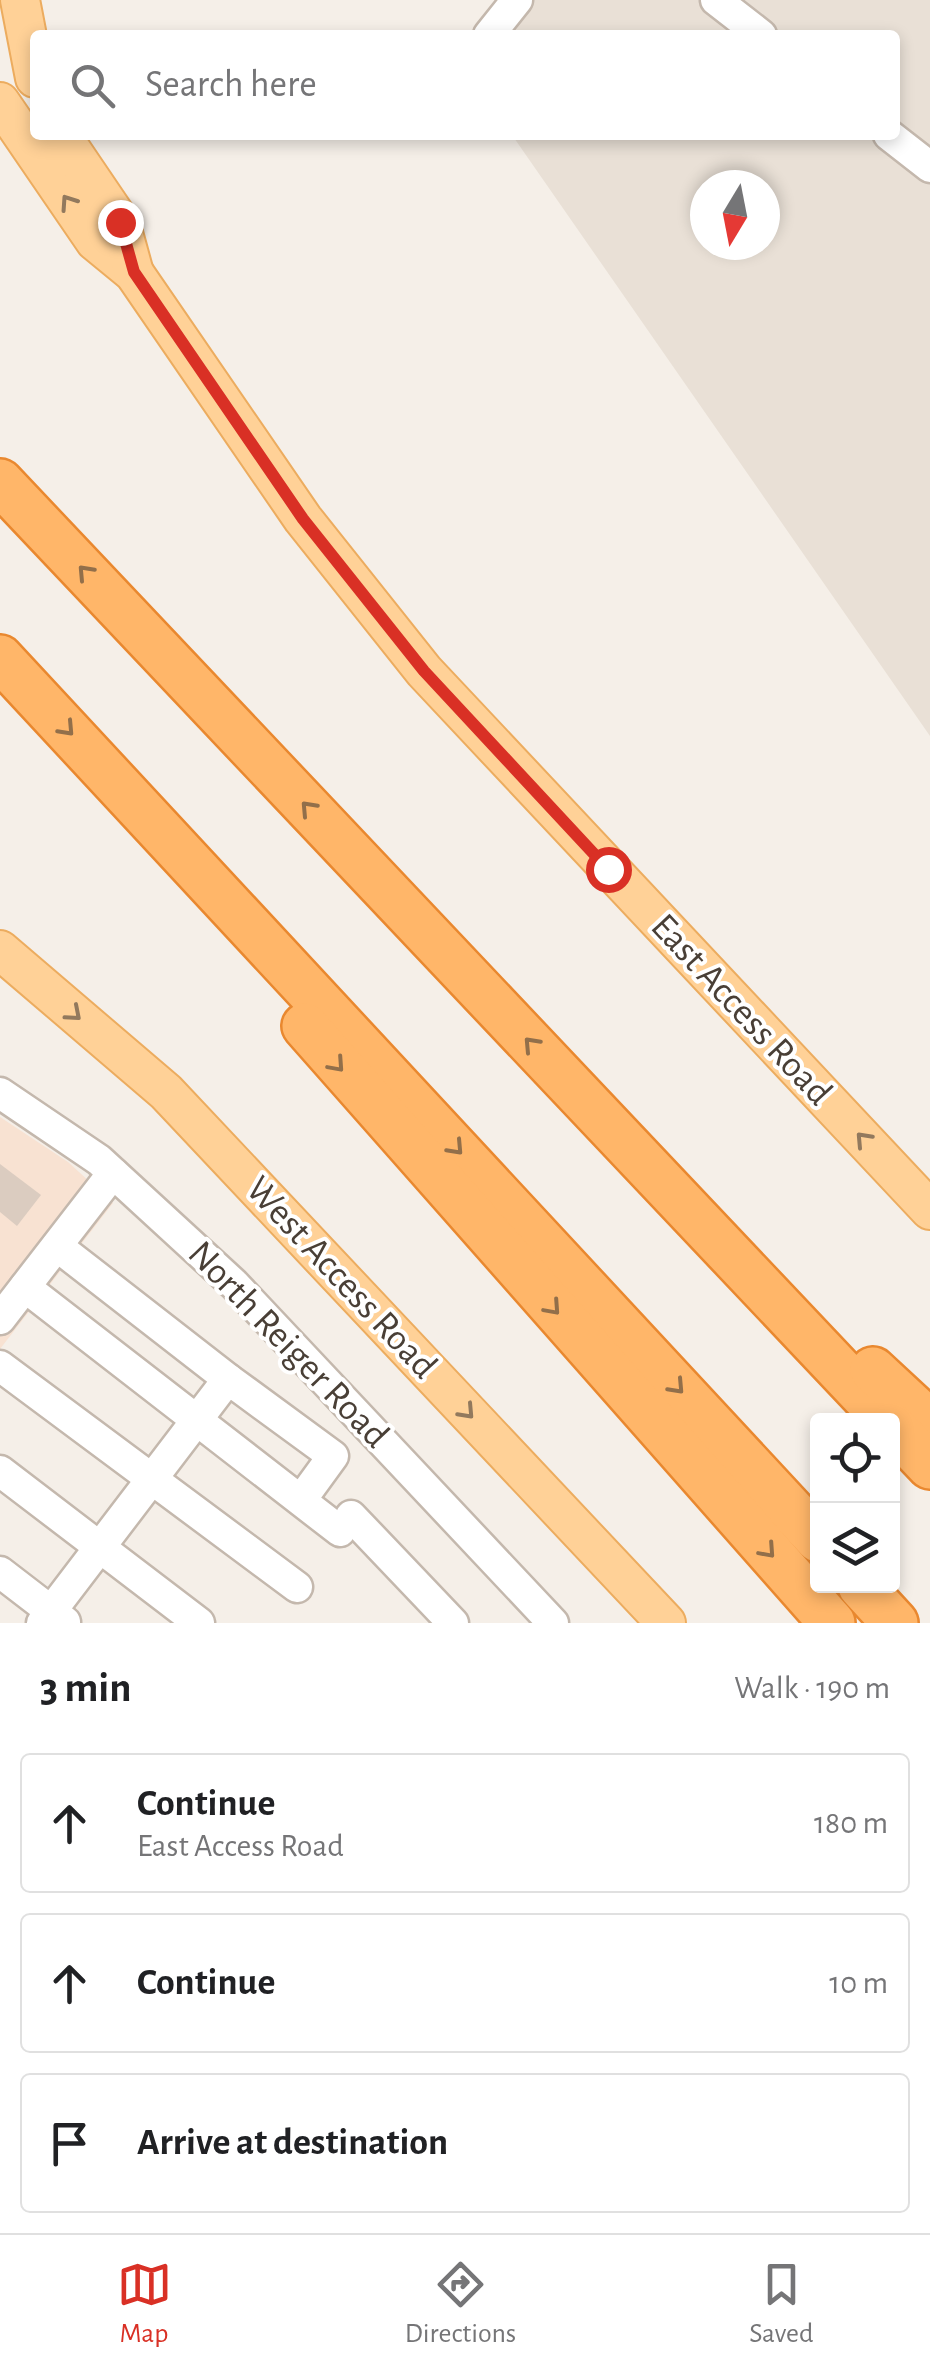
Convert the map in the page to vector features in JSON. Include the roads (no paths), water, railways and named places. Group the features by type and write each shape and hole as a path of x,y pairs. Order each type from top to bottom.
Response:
{"highway":[{"path":"0,482 880,1413"},
{"path":"0,658 810,1530"},
{"path":"152,820 316,1042 832,1623"},
{"path":"576,1091 930,1423"},
{"path":"900,1434 930,1466"},
{"path":"867,1593 895,1623"}],"main road":[{"path":"20,0 30,52"},
{"name":"East Access Road","path":"0,102 94,241 134,272 303,519 424,671 930,1210"},
{"path":"64,140 120,222 134,272"},
{"name":"West Access Road","path":"0,950 166,1092 666,1623"}],"street":[{"path":"493,30 517,0"},
{"path":"716,0 754,30"},
{"path":"895,140 930,167"},
{"name":"North Reiger Road","path":"0,1093 113,1174 234,1284 553,1623"},
{"path":"0,1319 113,1174"},
{"path":"57,1246 332,1456 301,1500"},
{"path":"25,1287 301,1500 346,1524 453,1623"},
{"path":"0,1366 297,1587"},
{"path":"0,1572 53,1619 99,1547 228,1379"},
{"path":"0,1471 199,1623"}]}
